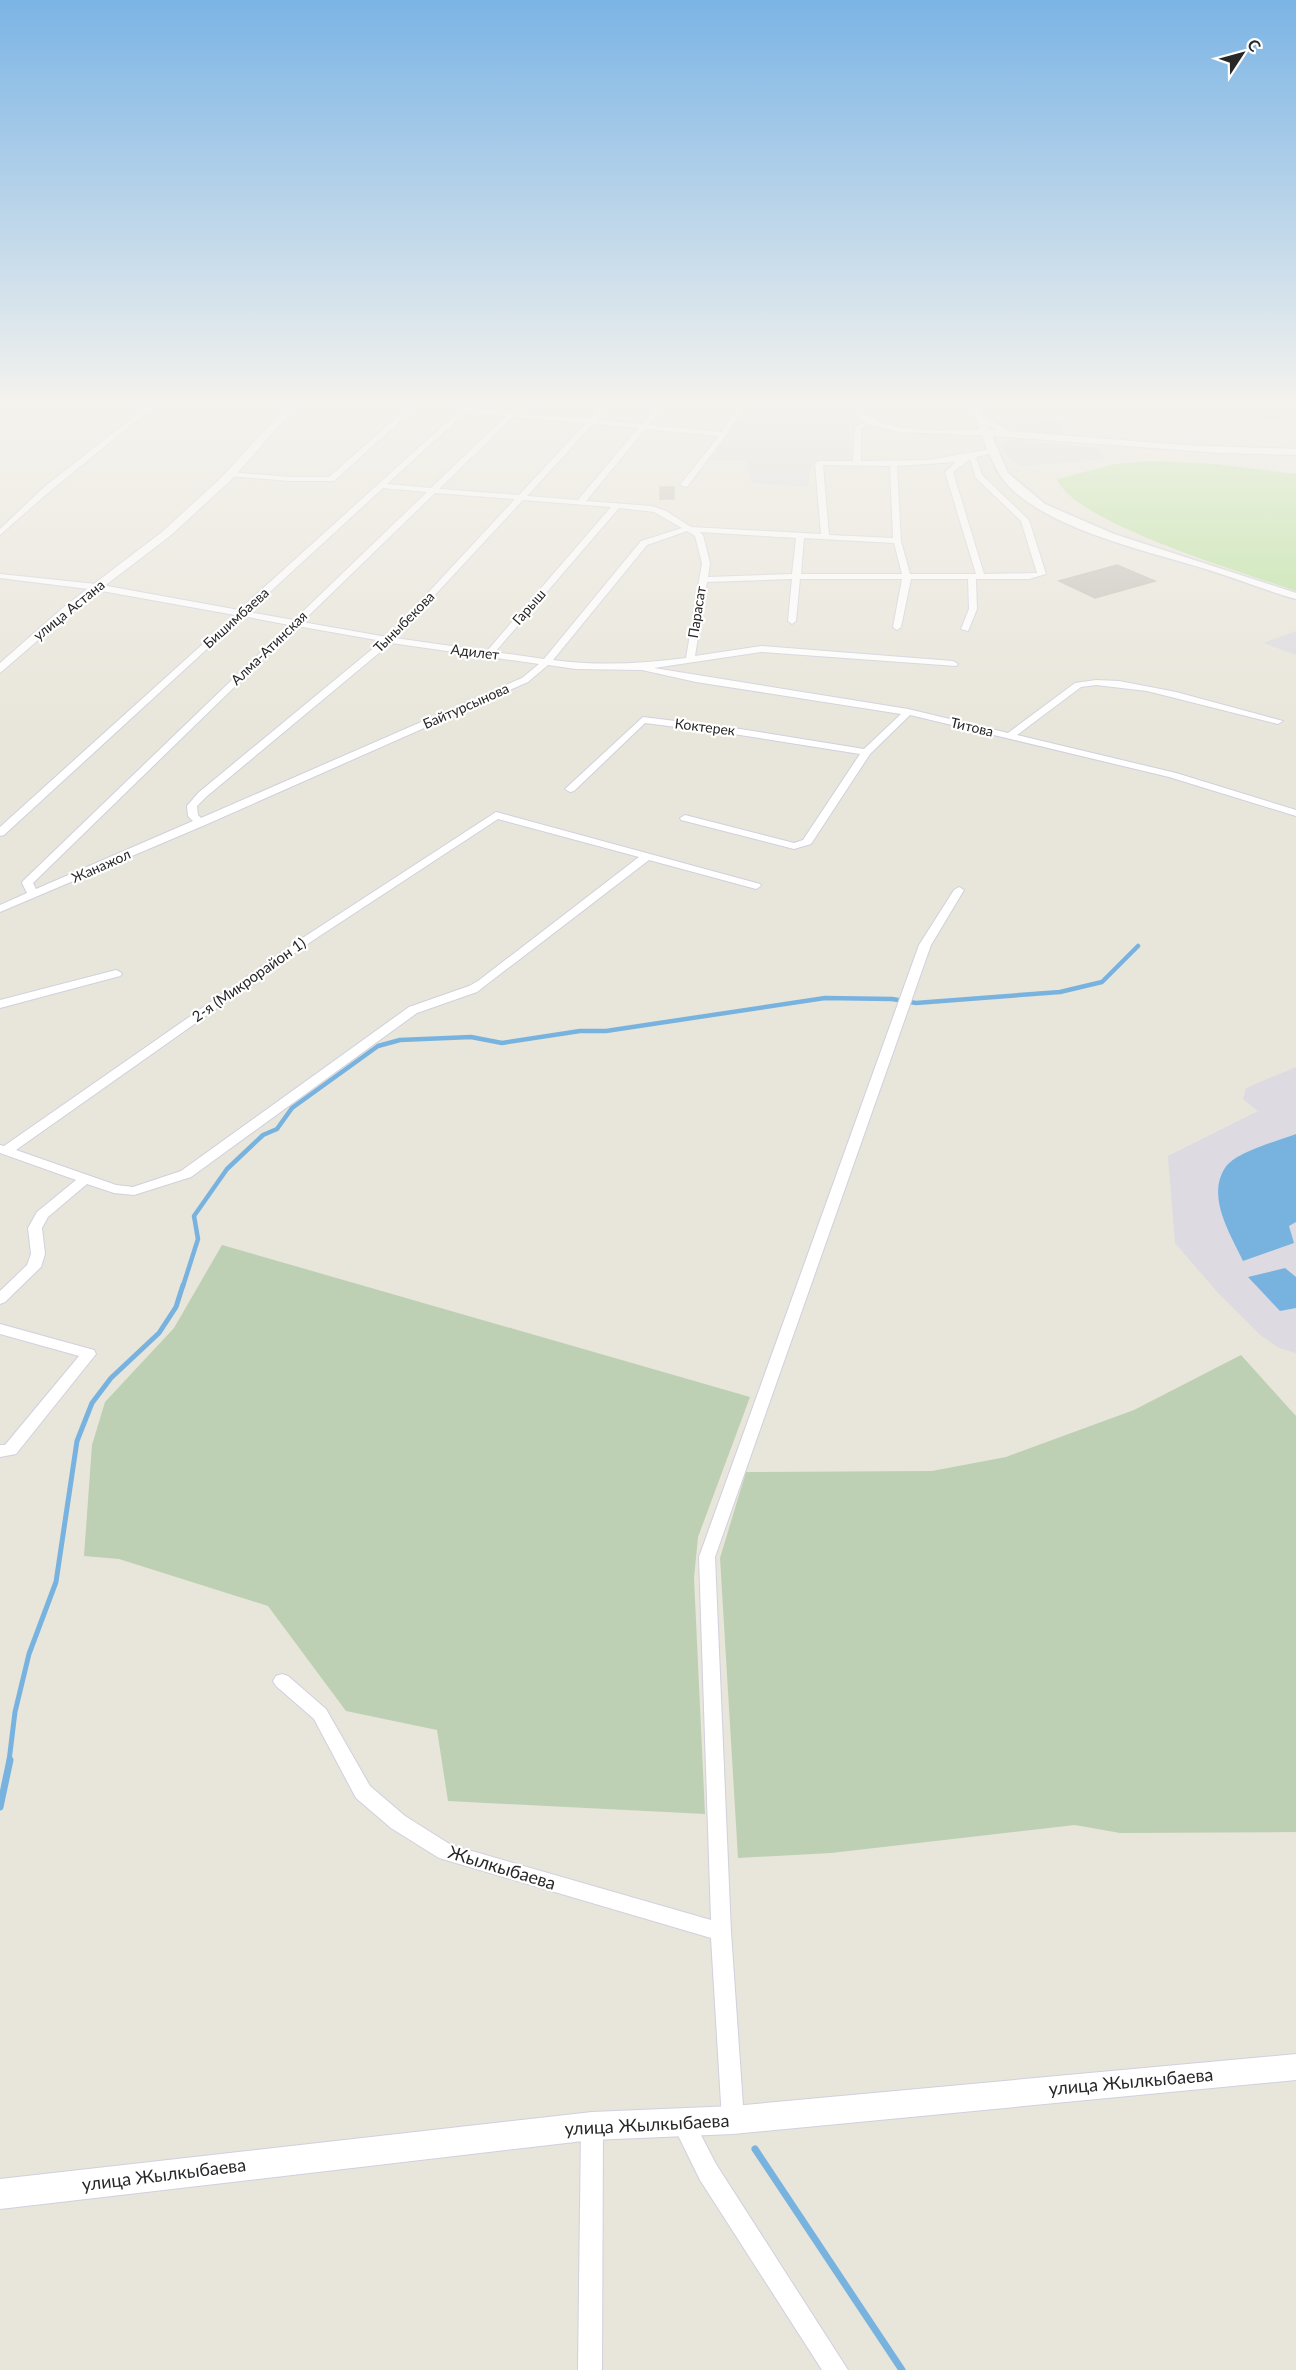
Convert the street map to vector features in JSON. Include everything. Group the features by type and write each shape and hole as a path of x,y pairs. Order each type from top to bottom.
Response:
{"main road":[{"name":"улица Астана","path":"0,669 96,587 166,534 188,514"},
{"name":"улица Жылкыбаева","path":"0,2194 592,2126 733,2120 1296,2067"}],"street":[{"path":"0,533 21,514"},
{"name":"Бишимбаева","path":"0,833 350,514"},
{"name":"Алма-Атинская","path":"34,895 27,883 409,514"},
{"name":"Тыныбекова","path":"201,823 194,816 192,806 201,795 389,640 506,514"},
{"name":"Гарыш","path":"489,654 609,514"},
{"name":"Парасат","path":"667,514 677,519 686,529 699,535 706,563 690,659"},
{"path":"823,514 825,538"},
{"path":"896,514 897,541 908,577 897,627"},
{"path":"960,514 976,577 973,609 965,629"},
{"path":"702,580 797,576 1029,577 1042,574 1024,520 1017,514"},
{"path":"1060,514 1073,522 1296,596"},
{"path":"686,529 897,541"},
{"name":"Байтурсынова","path":"201,823 525,680 548,661 644,543 686,529"},
{"path":"792,621 800,536"},
{"name":"Адилет","path":"0,576 96,587 389,640 598,668 642,667 761,649 953,664"},
{"name":"Титова","path":"642,667 696,679 908,712 1172,776 1296,813"},
{"path":"1010,736 1078,685 1090,681 1123,684 1278,721"},
{"path":"685,818 794,846 807,842 866,752 908,712"},
{"name":"Коктерек","path":"570,789 643,720 740,732 866,752"},
{"name":"2-я (Микрорайон 1)","path":"3,1150 308,939 496,815 648,856"},
{"name":"Жанажол","path":"0,909 201,823"},
{"path":"3,1150 114,1189 134,1191 186,1174 413,1010 473,989 482,983 648,856 756,886"},
{"path":"733,2120 721,1932 708,1557 925,945 959,890"},
{"path":"0,1004 116,974"},
{"path":"0,1299 34,1267 38,1254 35,1228 42,1215 85,1179"},
{"path":"0,1329 89,1354 10,1450 0,1451"},
{"name":"Жылкыбаева","path":"282,1681 320,1714 363,1792 398,1822 446,1852 721,1932"},
{"path":"682,2121 708,2172 836,2370"},
{"path":"590,2370 592,2126"}],"shaded area":[{"path":"1296,631 1296,655 1263,643"},
{"path":"1296,1067 1296,1353 1279,1348 1259,1334 1219,1294 1175,1243 1168,1156 1258,1111 1243,1099 1246,1088"}],"green space":[{"path":"1097,514 1296,514 1296,591 1204,560 1127,529"},
{"path":"222,1245 750,1397 698,1537 694,1578 705,1814 448,1801 437,1730 346,1711 268,1606 119,1559 84,1556 92,1445 105,1402 174,1328"},
{"path":"1241,1355 1296,1416 1296,1832 1120,1833 1075,1825 831,1853 738,1858 720,1558 746,1472 932,1471 1006,1457 1134,1410"}],"water":[{"path":"1296,1134 1296,1222 1289,1226 1294,1243 1243,1261 1222,1216 1218,1191 1220,1179 1225,1168 1238,1157"},
{"path":"1285,1268 1296,1277 1296,1308 1280,1311 1248,1277"}],"building":[{"path":"1117,565 1155,581 1095,598 1059,581"}],"waterway":[{"path":"183,1286 198,1239 194,1216 227,1169 263,1135 277,1129 292,1108 378,1046 400,1040 471,1037 502,1043 580,1031 606,1031 825,998 892,999 916,1003 1060,992 1102,982 1138,946"},
{"path":"9,1761 15,1712 29,1654 56,1582 77,1441 92,1403 111,1378 159,1333 176,1307 183,1285"},
{"path":"0,1807 10,1760"},
{"path":"755,2149 902,2370"}]}
